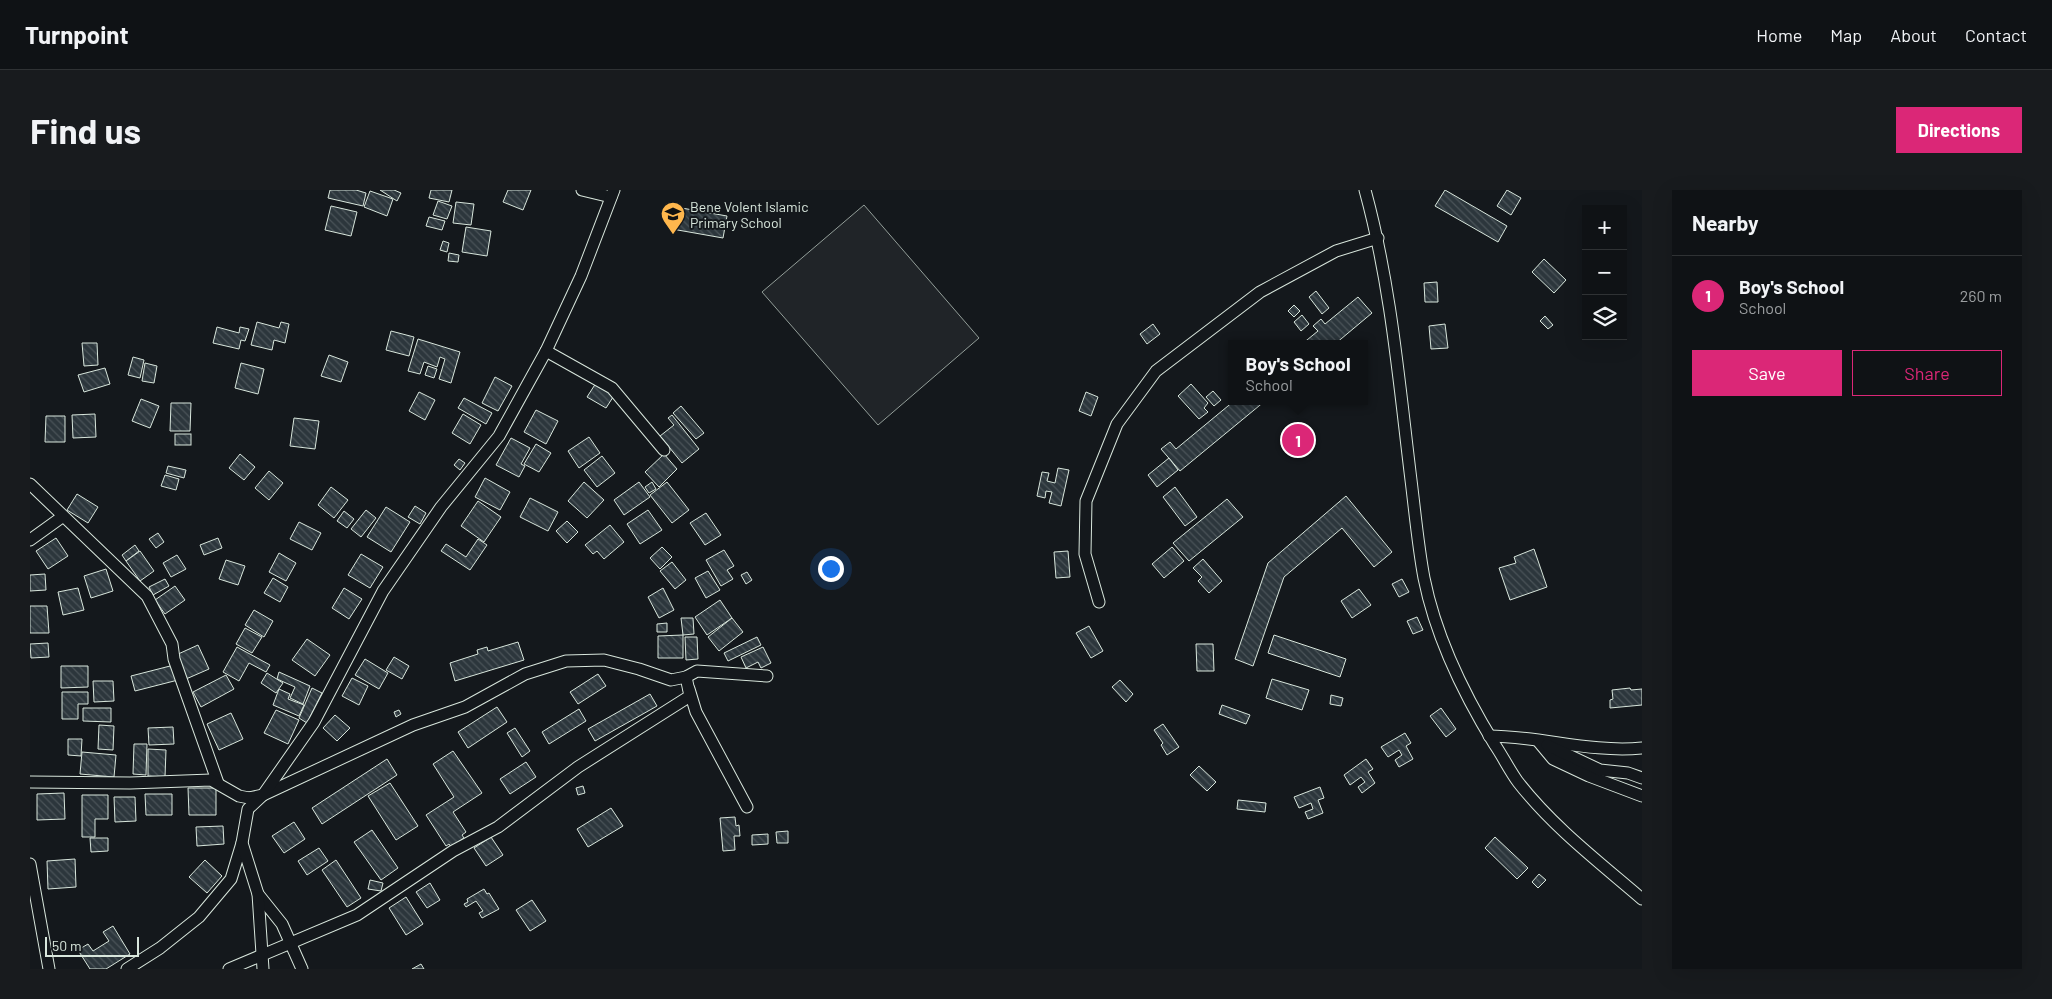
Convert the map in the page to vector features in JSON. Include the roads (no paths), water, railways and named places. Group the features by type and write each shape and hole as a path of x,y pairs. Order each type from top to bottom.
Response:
{"street":[{"path":"127,969 160,948 199,917 231,879 242,843 248,809 263,795 314,722 383,591 441,507 499,436 546,351 581,276 613,194 582,190"},
{"path":"1365,190 1378,238 1390,303 1424,579 1438,628 1456,675 1476,715 1517,780 1570,837 1642,899"},
{"path":"1099,602 1085,554 1086,501 1117,424 1156,371 1260,292 1336,251 1378,238"},
{"path":"546,351 612,388 664,450"},
{"path":"30,484 62,517 104,553 147,596 172,644 182,682 218,783"},
{"path":"30,540 62,517"},
{"path":"30,782 130,783 211,780 239,796 250,798 263,795 413,725 465,707 525,674 566,661 604,660 671,680 686,677 698,671 767,676"},
{"path":"686,677 696,712 748,807"},
{"path":"229,969 357,915 453,851 498,827 578,767 690,696 686,677"},
{"path":"1489,736 1520,736 1538,741 1584,748 1642,748"},
{"path":"1538,741 1600,770 1642,778"},
{"path":"1538,741 1553,759 1589,776 1642,796"},
{"path":"242,843 258,894 263,969"},
{"path":"30,864 49,969"},
{"path":"258,894 282,924 302,969"}],"place":[{"name":"Bene Volent Islamic Primary School","path":"673,235"},
{"name":"Boy's School","path":"1298,440"}]}
